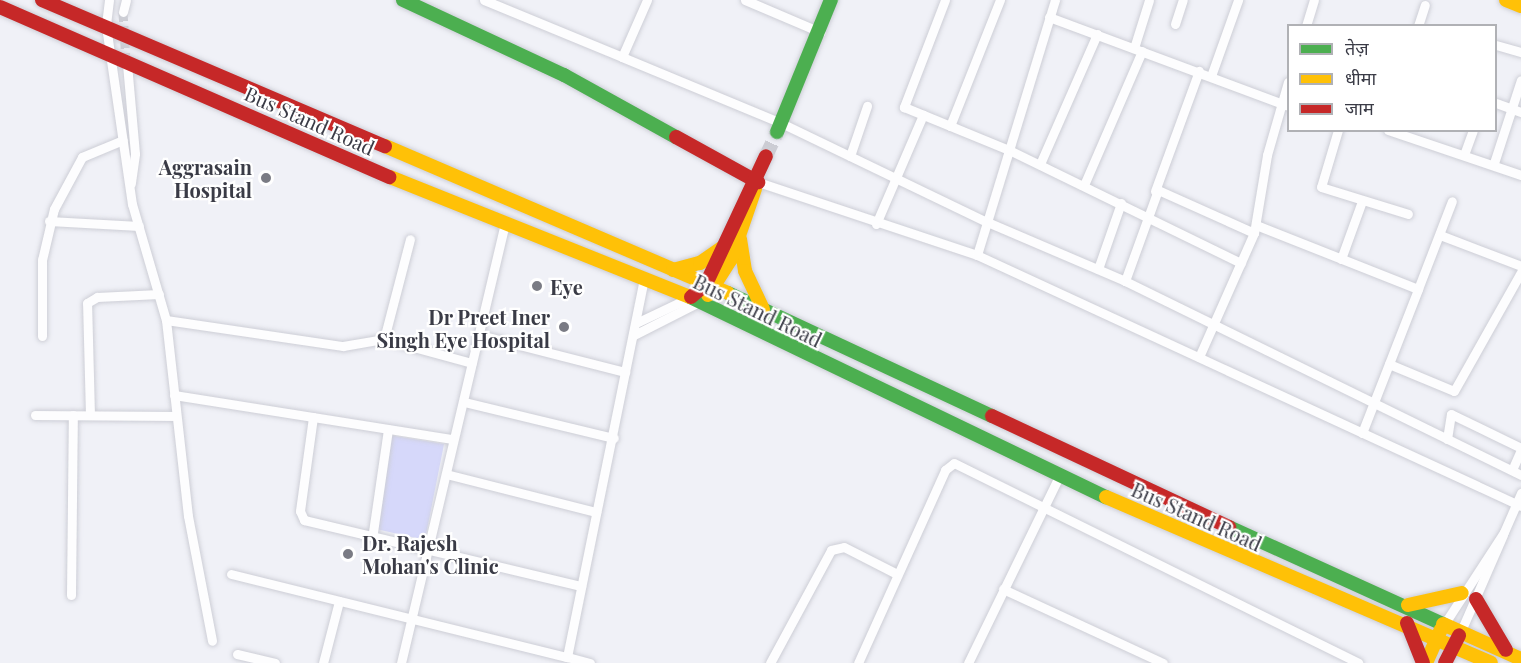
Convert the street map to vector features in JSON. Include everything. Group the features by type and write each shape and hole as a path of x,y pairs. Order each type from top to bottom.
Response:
{"main road":[{"name":"Bus Stand Road","path":"42,0 763,309 1346,582 1408,605 1521,659"},
{"path":"403,0 564,75 757,186"},
{"path":"779,128 831,0"},
{"path":"1506,0 1521,6"},
{"name":"Bus Stand Road","path":"0,7 505,222 696,299 854,380 1220,550 1407,623 1488,663"},
{"path":"696,299 711,286 740,239 766,156"},
{"path":"711,286 724,246 757,186"},
{"path":"740,239 745,271 763,309"},
{"path":"673,270 700,262 724,246"},
{"path":"1408,605 1462,593"},
{"path":"1476,599 1506,650"},
{"path":"1407,623 1425,663"},
{"path":"1425,663 1445,623"},
{"path":"1445,663 1461,631"}],"street":[{"path":"109,0 106,26 130,185 139,226 166,320 175,416 196,568 212,641"},
{"path":"123,12 126,0"},
{"path":"484,0 622,57 779,128 850,156 987,222 1125,281 1373,405 1521,475"},
{"path":"622,57 647,0"},
{"path":"745,0 819,32"},
{"path":"945,0 903,103 923,115 1040,164 1241,262"},
{"path":"950,126 1000,0"},
{"path":"977,255 1055,0"},
{"path":"1084,185 1138,49 1149,0"},
{"path":"1174,24 1183,0"},
{"path":"1211,76 1238,0"},
{"path":"1307,24 1314,0"},
{"path":"1419,24 1425,5"},
{"path":"1050,17 1286,105 1255,229 1198,357"},
{"path":"1040,164 1097,34"},
{"path":"1497,45 1521,52"},
{"path":"127,64 135,154 130,185"},
{"path":"1125,281 1199,72"},
{"path":"1494,163 1521,80"},
{"path":"1497,103 1521,112"},
{"path":"850,156 867,106"},
{"path":"876,224 923,115"},
{"path":"1337,132 1319,183 1362,201 1408,214"},
{"path":"1395,132 1465,152 1521,175"},
{"path":"1465,152 1472,132"},
{"path":"42,336 42,260 49,221 76,163 123,140"},
{"path":"757,186 977,255 1518,505"},
{"path":"1155,191 1418,289"},
{"path":"1341,259 1362,201"},
{"path":"1362,433 1452,201"},
{"path":"1098,269 1121,203"},
{"path":"49,221 139,226"},
{"path":"401,663 430,548 453,439 464,402 505,222"},
{"path":"1440,235 1521,266"},
{"path":"384,339 410,239"},
{"path":"1389,364 1454,391 1521,272"},
{"path":"567,657 596,513 614,438 644,278"},
{"path":"90,415 87,303 91,298 159,294"},
{"path":"636,323 696,299"},
{"path":"634,335 696,299"},
{"path":"166,320 343,346 384,339 472,363"},
{"path":"480,335 625,372"},
{"path":"174,395 453,439"},
{"path":"464,402 614,438"},
{"path":"1447,439 1451,414 1521,449 1512,470"},
{"path":"35,415 175,416"},
{"path":"71,595 73,415"},
{"path":"313,417 301,516 308,523 373,532 581,586"},
{"path":"373,532 387,429"},
{"path":"858,663 895,573 949,465 1358,663"},
{"path":"446,474 596,513"},
{"path":"968,663 1002,589 1060,474"},
{"path":"1461,631 1518,505 1521,493"},
{"path":"1445,623 1462,593 1504,532"},
{"path":"770,663 831,550 844,547 895,573"},
{"path":"231,574 339,601 412,616 590,663"},
{"path":"1002,589 1163,663"},
{"path":"323,663 339,601"},
{"path":"237,654 275,663"}],"shaded area":[{"path":"388,435 444,444 425,540 376,529"}],"tunnel":[{"path":"123,12 126,63"},
{"path":"766,156 777,132"}],"traffic: fast":[{"path":"403,0 564,75 676,137"},
{"path":"777,132 831,0"},
{"path":"728,293 992,416"},
{"path":"690,297 1106,497"},
{"path":"1229,527 1443,624"}],"traffic: slow":[{"path":"1506,0 1521,6"},
{"path":"385,146 728,293"},
{"path":"390,177 690,297"},
{"path":"708,295 731,259 755,189"},
{"path":"740,239 745,271 763,309"},
{"path":"673,270 700,263 724,246"},
{"path":"1106,497 1491,663"},
{"path":"1408,605 1462,593"},
{"path":"1443,624 1521,659"},
{"path":"1426,663 1441,629"}],"traffic: jam":[{"path":"42,0 385,146"},
{"path":"0,7 390,177"},
{"path":"676,137 758,182"},
{"path":"691,297 706,284 766,156"},
{"path":"992,416 1229,527"},
{"path":"1476,599 1506,650"},
{"path":"1407,623 1423,663"},
{"path":"1445,663 1459,635"}],"place":[{"name":"Aggrasain Hospital","path":"266,178"},
{"name":"Eye","path":"537,286"},
{"name":"Dr Preet Iner Singh Eye Hospital","path":"564,327"},
{"name":"Dr. Rajesh Mohan's Clinic","path":"348,554"}]}
